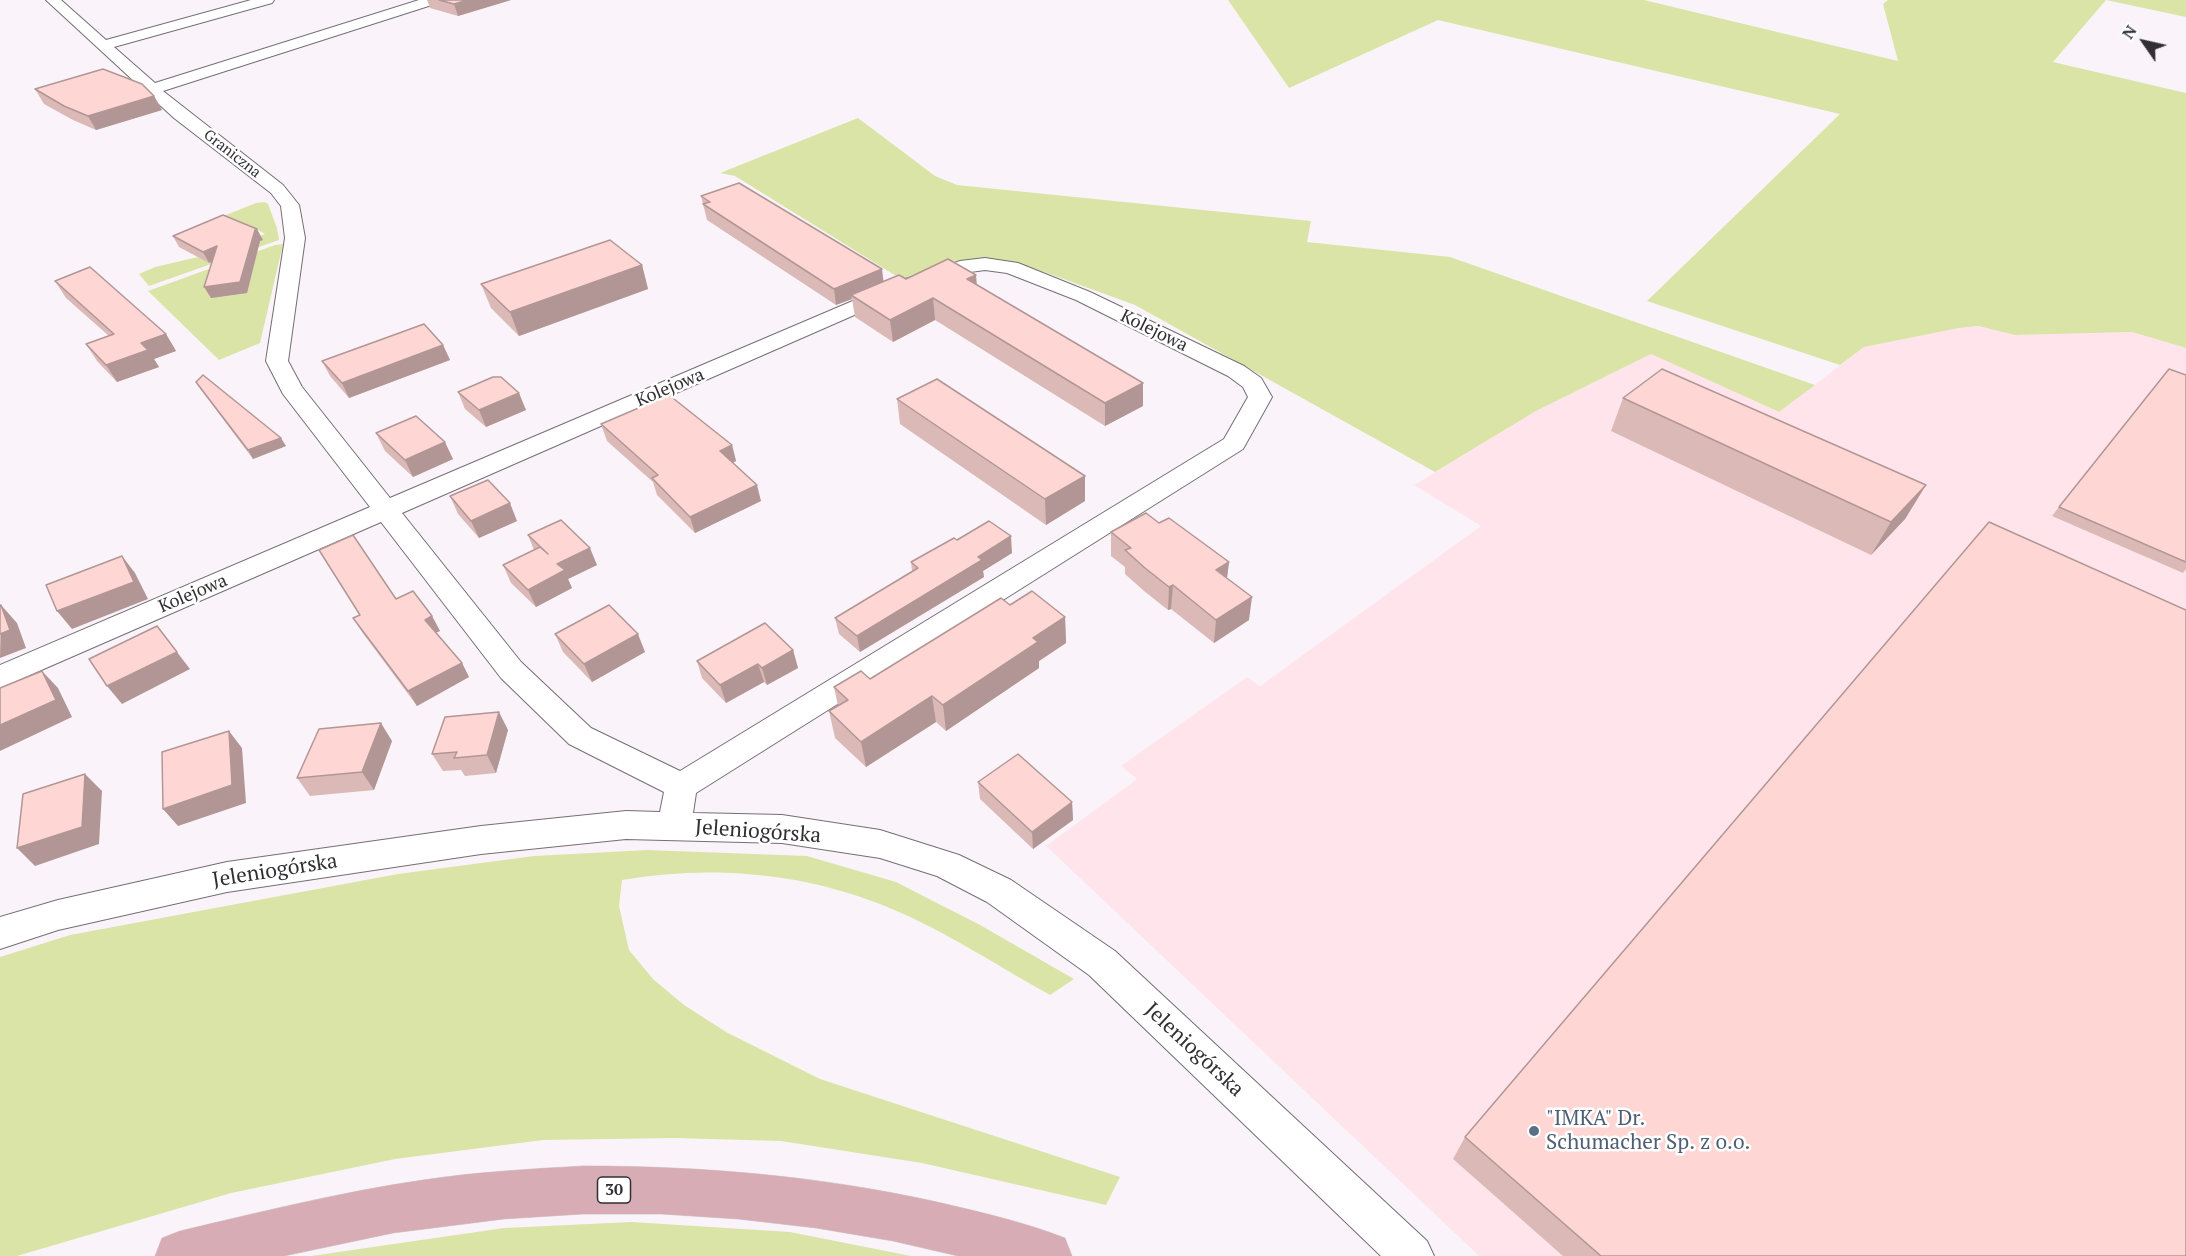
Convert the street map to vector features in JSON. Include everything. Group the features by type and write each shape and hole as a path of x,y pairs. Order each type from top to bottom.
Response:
{"main road":[{"name":"30","path":"180,1256 300,1227 424,1204 567,1189 682,1190 775,1196 884,1214 984,1236 1047,1256"}],"street":[{"name":"Graniczna","path":"53,0 180,114 277,189 290,205 295,238 277,361 291,389 386,511"},
{"path":"104,45 267,0"},
{"path":"153,89 434,0"},
{"name":"Kolejowa","path":"0,677 909,284 960,267 985,264 1011,267 1048,280 1236,371 1253,383 1260,397 1233,444 681,786"},
{"path":"386,511 511,670 580,736 681,786 674,826"},
{"name":"Jeleniogórska","path":"0,933 58,915 227,876 482,840 626,825 782,829 880,844 947,865 999,891 1102,963 1412,1256"}],"shaded area":[{"path":"1978,326 2015,335 2132,332 2186,348 2186,1256 1479,1256 1046,846 1137,779 1121,766 1247,677 1260,686 1481,526 1414,485 1536,411 1651,354 1779,412 1864,347"}],"green space":[{"path":"1228,0 1644,0 1898,61 1883,4 1888,0 2106,0 2053,62 2186,93 2186,348 2132,332 2015,335 1978,326 1864,347 1840,365 1647,301 1840,114 1438,20 1289,88"},
{"path":"2106,0 2186,0 2186,17"},
{"path":"858,118 935,176 957,185 1311,221 1307,242 1450,257 1815,385 1779,412 1651,354 1536,411 1435,472 1135,305 1047,273 1024,266 988,260 951,261 901,279 735,176 720,173"},
{"path":"256,203 268,204 277,228 279,240 149,286 139,274 155,267 198,257 204,259 265,234 251,226 244,229 196,227"},
{"path":"283,244 260,343 219,360 148,291 275,245"},
{"path":"647,850 807,856 896,882 980,925 1074,979 1050,995 900,912 847,892 815,884 751,874 719,873 654,875 622,880 619,906 629,950 653,979 684,1005 726,1032 820,1079 1120,1177 1106,1205 922,1163 781,1141 674,1138 543,1140 395,1159 231,1193 17,1256 0,1256 0,957 70,935 398,874 534,856"},
{"path":"631,1222 790,1232 911,1256 311,1256 504,1228"}],"building":[{"path":"439,0 468,0 454,4"},
{"path":"103,69 142,84 154,96 88,116 64,106 35,89"},
{"path":"739,183 882,269 834,289 703,204 710,202 701,196"},
{"path":"223,215 257,229 240,282 204,287 217,246 203,252 173,236"},
{"path":"610,240 642,265 510,312 481,284"},
{"path":"948,259 976,275 967,279 1143,383 1105,403 933,298 890,320 851,295 899,275 906,279"},
{"path":"90,267 166,334 141,343 148,350 106,365 86,344 114,334 55,281"},
{"path":"424,324 443,345 342,383 322,361"},
{"path":"1662,369 1926,485 1891,522 1623,398"},
{"path":"2169,369 2186,375 2186,562 2059,507"},
{"path":"203,375 281,438 248,450 196,382"},
{"path":"493,377 501,377 519,393 479,410 458,392"},
{"path":"937,379 1085,476 1045,499 897,399"},
{"path":"669,395 732,445 720,451 757,485 690,517 652,478 658,475 601,424"},
{"path":"416,416 445,442 405,460 376,433"},
{"path":"488,480 510,503 471,521 450,496"},
{"path":"1146,513 1159,523 1169,518 1229,562 1216,570 1252,597 1216,620 1173,585 1169,587 1145,568 1125,550 1131,548 1111,532"},
{"path":"561,520 590,548 557,564 565,570 528,590 503,565 540,547 548,554 528,535"},
{"path":"989,521 1011,536 978,557 982,560 857,636 835,618 918,568 911,562 954,538 957,540"},
{"path":"1989,522 2186,610 2186,1256 1601,1256 1465,1137"},
{"path":"353,535 396,599 413,591 432,616 425,620 462,663 408,691 353,618 360,615 319,550"},
{"path":"122,556 134,582 57,611 46,585"},
{"path":"1032,591 1065,617 1033,638 1038,642 943,705 932,696 861,742 829,711 848,700 834,687 861,671 870,679 1001,598 1010,605"},
{"path":"0,605 10,630 0,634"},
{"path":"609,605 638,634 584,664 555,634"},
{"path":"765,623 793,650 762,668 758,664 720,685 697,661"},
{"path":"157,626 177,652 107,686 89,659"},
{"path":"42,671 56,700 0,725 0,688"},
{"path":"499,712 487,755 454,758 457,752 432,754 445,717"},
{"path":"381,723 362,772 297,778 319,729"},
{"path":"229,731 232,785 163,809 162,752"},
{"path":"1018,754 1072,802 1032,832 978,782"},
{"path":"85,774 82,827 17,848 23,794"}],"place":[{"name":"\"IMKA\" Dr. Schumacher Sp. z o.o.","path":"1534,1131"}]}
